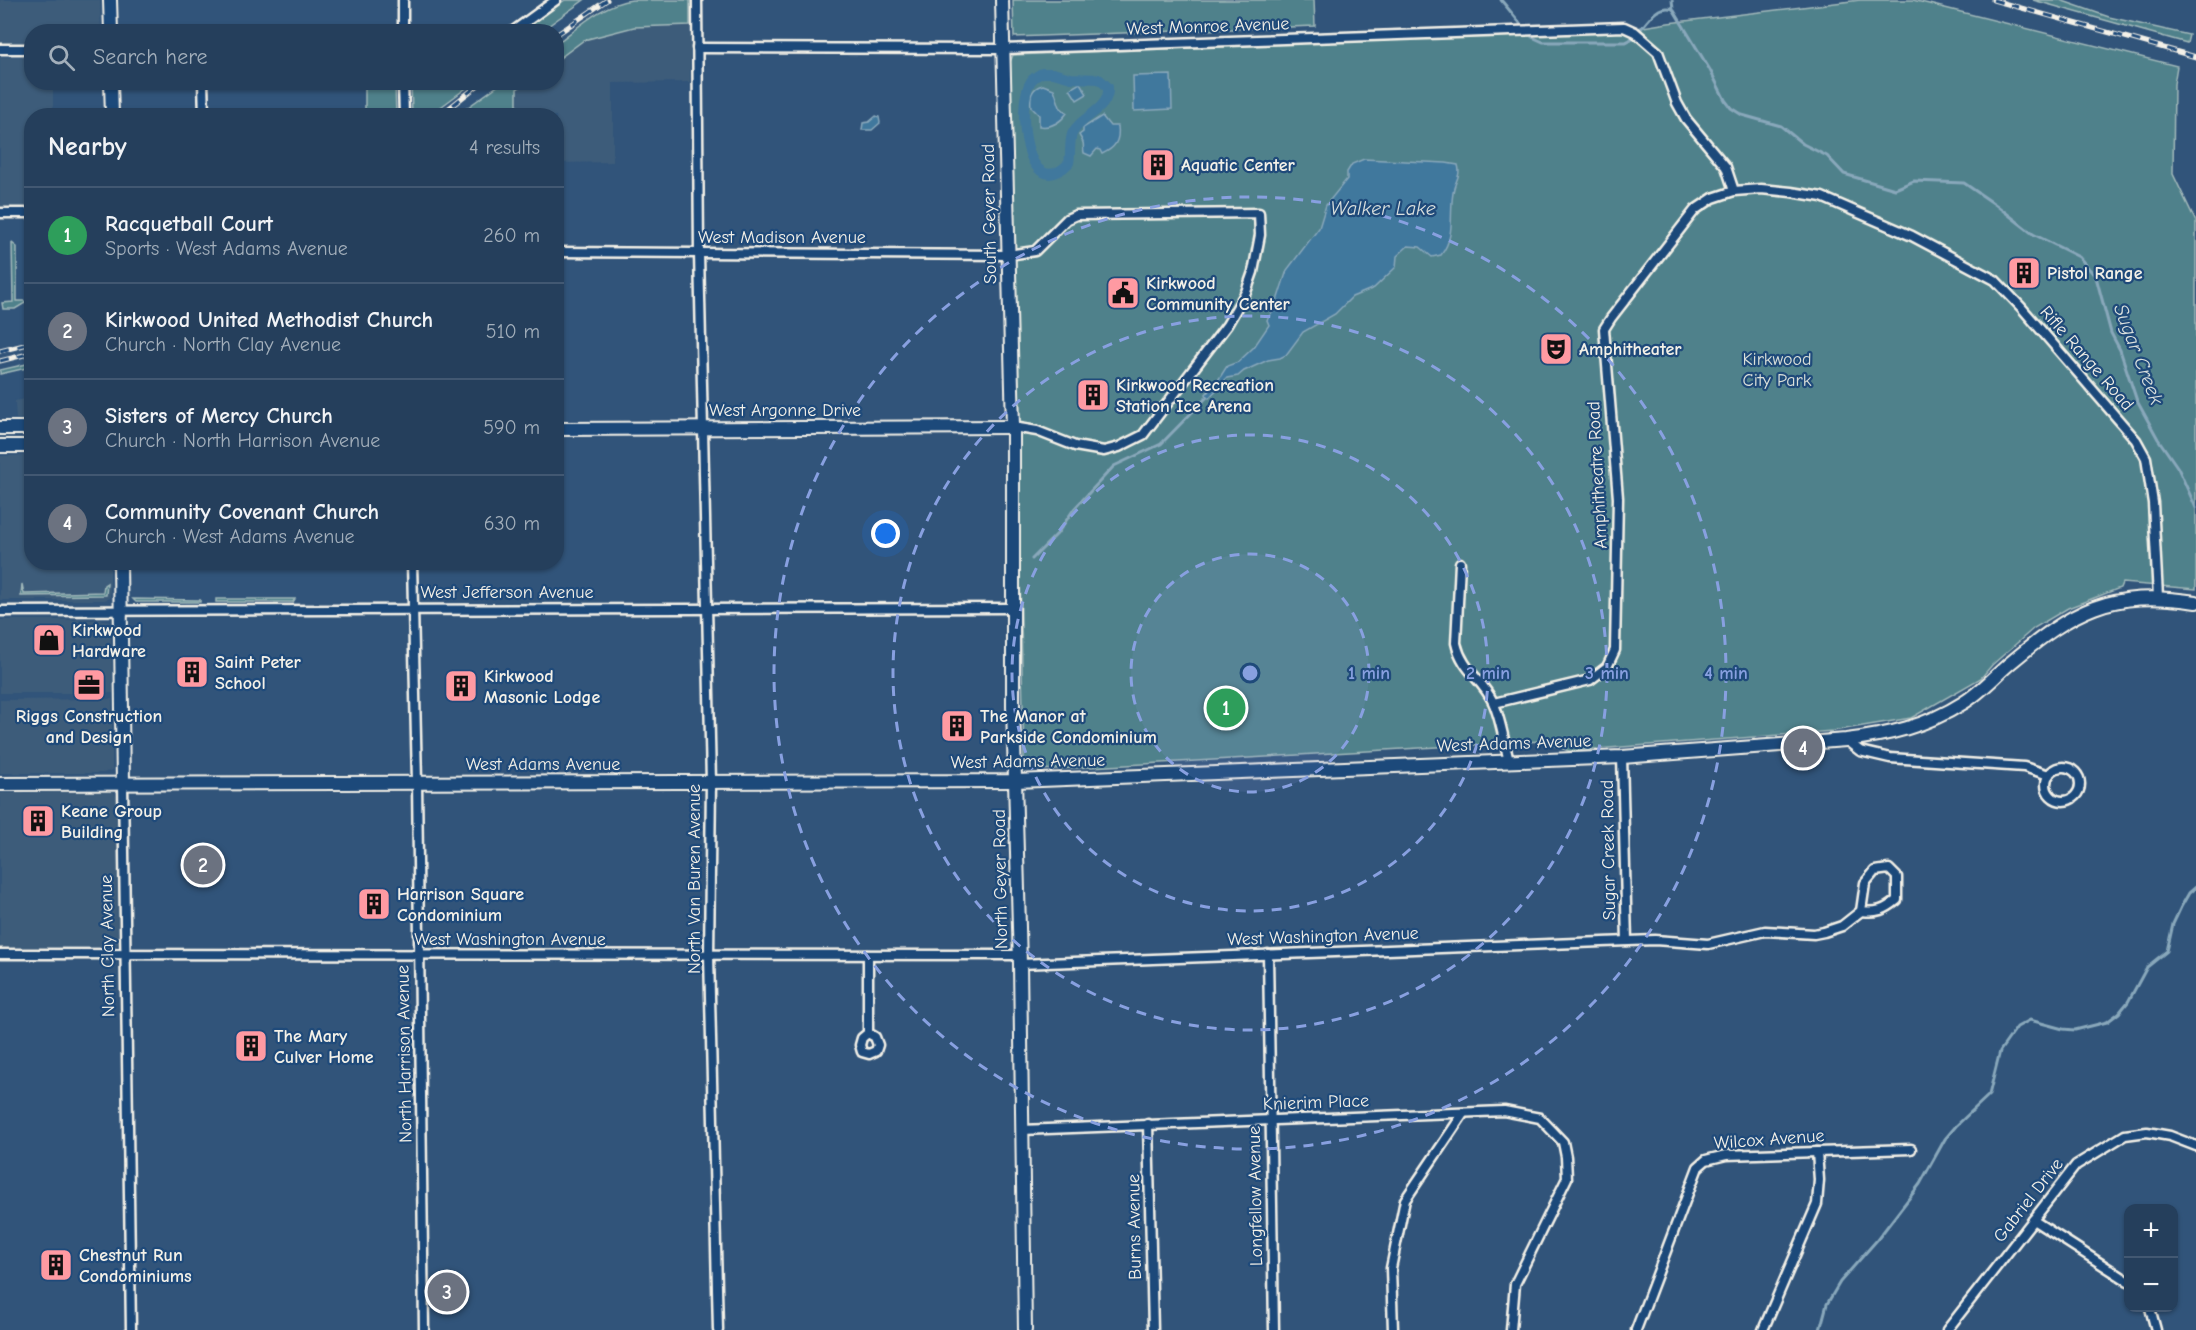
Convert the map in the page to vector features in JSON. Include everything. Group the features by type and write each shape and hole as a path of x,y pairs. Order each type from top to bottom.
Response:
{"main road":[{"path":"110,0 111,24"},
{"name":"South Geyer Road","path":"1002,0 1013,428"},
{"path":"111,90 112,108"},
{"path":"0,428 24,428"},
{"name":"West Argonne Drive","path":"564,429 1013,428"},
{"name":"North Geyer Road","path":"1013,428 1013,608 1025,1330"},
{"path":"0,446 24,446"},
{"name":"North Clay Avenue","path":"120,570 123,783"},
{"name":"West Adams Avenue","path":"0,784 1016,781 1622,757 1846,740 1906,730 1934,719 1965,702 2059,624 2101,605 2120,600 2158,597 2196,602"}],"street":[{"path":"403,0 403,24"},
{"path":"523,24 556,0"},
{"name":"North Van Buren Avenue","path":"697,0 699,253 711,782 709,955 718,1330"},
{"name":"West Monroe Avenue","path":"697,48 1003,49 1624,27 1635,32 1658,52 1677,103 1686,119 1726,167 1734,190"},
{"path":"0,50 24,49"},
{"path":"203,90 204,108"},
{"path":"404,90 404,108"},
{"name":"Rifle Range Road","path":"1734,190 1771,190 1822,197 1912,236 1995,280 2128,432 2145,456 2153,503 2158,597"},
{"name":"Amphitheatre Road","path":"1494,703 1590,680 1607,667 1615,650 1618,498 1604,329 1695,210 1713,198 1734,190"},
{"path":"0,213 24,213"},
{"name":"West Madison Avenue","path":"564,252 1008,255 1035,251 1067,219 1076,215 1259,213 1260,235 1253,272 1246,292 1227,325 1143,435 1119,447 1104,451 1075,446 1036,431 1013,428"},
{"path":"1460,563 1456,643 1465,666 1494,703 1509,761"},
{"name":"North Harrison Avenue","path":"412,570 424,1330"},
{"name":"West Jefferson Avenue","path":"0,611 1013,608"},
{"path":"1846,740 1860,751 1890,758 2024,767 2049,775"},
{"name":"Sugar Creek Road","path":"1622,757 1627,941"},
{"path":"2060,767 2073,770 2080,781 2078,794 2067,801 2054,798 2047,787 2049,775 2060,767"},
{"name":"North Clay Avenue","path":"123,783 131,1330"},
{"path":"1889,869 1896,877 1897,900 1886,909 1874,913 1861,911 1865,883 1875,871 1889,869"},
{"name":"West Washington Avenue","path":"0,954 868,955 1020,959 1268,954 1655,940 1708,944 1765,931 1814,934 1842,926 1861,911"},
{"name":"Longfellow Avenue","path":"1268,954 1275,1330"},
{"path":"868,955 868,1033"},
{"name":"Knierim Place","path":"1022,1130 1503,1111 1540,1118 1563,1142 1567,1178 1515,1284 1511,1330"},
{"path":"1393,1330 1391,1268 1405,1200 1463,1114"},
{"name":"Burns Avenue","path":"1148,1124 1153,1330"},
{"name":"Gabriel Drive","path":"1947,1330 2076,1165 2125,1136 2147,1132 2170,1136 2196,1146"},
{"name":"Wilcox Avenue","path":"1636,1330 1698,1167 1706,1160 1726,1155 1911,1149"},
{"path":"1763,1330 1817,1204 1819,1180 1817,1152"},
{"path":"2033,1220 2124,1278"},
{"path":"2151,1312 2156,1330"}],"shaded area":[{"path":"0,0 100,0 101,24 24,24 24,43 0,43"},
{"path":"690,25 690,82 613,83 613,162 564,163 564,108 517,108 517,90 564,90 564,55 584,40 634,27"},
{"path":"0,57 24,57 24,90 53,90 53,108 24,108 24,207 0,207"},
{"path":"24,399 24,419 16,419 15,401"},
{"path":"24,455 24,570 110,570 110,598 105,600 0,600 0,456"},
{"path":"0,620 104,620 110,622 113,693 0,693"},
{"path":"112,699 112,770 103,773 0,773 0,700"},
{"path":"114,792 117,798 119,944 111,947 0,948 0,793"}],"green space":[{"path":"565,0 584,0 551,24 530,24"},
{"path":"690,0 690,25 634,27 584,40 564,55 564,38 601,11 621,2"},
{"path":"1013,0 1314,0 1315,26 1014,37"},
{"name":"Kirkwood City Park","path":"1860,0 1913,0 2177,66 2174,84 2173,174 2196,222 2196,589 2122,583 2120,588 2068,608 2034,628 1992,665 1981,678 1911,718 1833,731 1569,751 1542,741 1038,770 1027,765 1024,758 1009,65 1013,55 1618,31"},
{"path":"2033,0 2060,0 2109,17 2189,35 2187,43"},
{"path":"365,90 395,90 396,108 365,108"},
{"path":"411,90 464,90 439,108 412,108"},
{"path":"492,90 517,90 517,108 467,108"},
{"path":"12,243 17,247 17,301 24,301 24,304 15,309 3,309 2,303 13,302"},
{"path":"24,365 24,369 0,374 0,370"},
{"path":"107,583 106,595 21,596 22,584 24,594 103,592 104,585"},
{"path":"133,599 200,600 200,602 136,602"},
{"path":"216,599 295,599 293,602 216,602"}],"water":[{"path":"1171,75 1172,109 1134,111 1133,76"},
{"path":"1080,83 1087,94 1077,100 1070,89"},
{"path":"1043,85 1054,89 1060,107 1067,113 1058,122 1039,126 1039,115 1031,107 1031,97 1036,88"},
{"path":"876,116 879,117 880,123 872,130 862,130 863,123 869,122"},
{"path":"1102,116 1110,126 1118,126 1117,140 1107,152 1102,154 1097,149 1091,156 1084,153 1079,135 1083,132 1083,128"},
{"name":"Walker Lake","path":"1364,159 1458,165 1459,175 1452,197 1451,231 1441,255 1432,257 1420,247 1408,246 1397,256 1396,267 1374,288 1352,297 1335,314 1303,332 1286,355 1268,360 1238,376 1227,378 1209,398 1207,397 1206,394 1227,366 1238,362 1254,347 1269,325 1267,320 1275,307 1287,270 1319,228 1326,205 1347,179 1347,172 1352,164"}],"waterway":[{"name":"Sugar Creek","path":"1501,0 1520,23"},
{"name":"Sugar Creek","path":"1672,0 1673,9 1710,70 1725,100 1731,108 1742,115 1781,126 1803,144 1827,156 1844,174 1895,189 1914,181 1964,183 2033,234 2079,257 2096,277 2111,333 2120,350 2137,401 2158,439 2178,468 2196,508"},
{"name":"Sugar Creek","path":"1532,37 1543,42 1626,42 1632,39 1659,10 1673,9"},
{"path":"1042,73 1053,73 1071,78 1099,79 1108,87 1104,102 1072,134 1069,163 1054,173 1043,172 1034,162 1028,147 1025,129 1026,93 1031,81 1042,73"},
{"path":"1032,559 1057,534 1074,509 1114,466 1161,444 1207,397"},
{"path":"1820,1330 1827,1304 1840,1282 1877,1240 1920,1184 1945,1139 1989,1095 2000,1051 2017,1027 2030,1020 2075,1030 2107,1022 2119,1013 2128,1002 2147,967 2167,951 2173,924 2189,893 2196,887"}],"railway":[{"path":"564,30 607,0"},
{"path":"1993,0 2196,57"},
{"path":"449,108 472,90"},
{"path":"0,351 24,345"},
{"path":"0,361 24,355"}],"place":[{"name":"Aquatic Center","path":"1158,165"},
{"name":"Pistol Range","path":"2024,273"},
{"name":"Kirkwood Community Center","path":"1123,293"},
{"name":"Amphitheater","path":"1556,349"},
{"name":"Kirkwood Recreation Station Ice Arena","path":"1093,395"},
{"name":"Kirkwood Hardware","path":"49,640"},
{"name":"Saint Peter School","path":"192,672"},
{"name":"Riggs Construction and Design","path":"89,685"},
{"name":"Kirkwood Masonic Lodge","path":"461,686"},
{"name":"Racquetball Court","path":"1226,708"},
{"name":"The Manor at Parkside Condominium","path":"957,726"},
{"name":"Community Covenant Church","path":"1803,748"},
{"name":"Keane Group Building","path":"38,821"},
{"name":"Kirkwood United Methodist Church","path":"203,865"},
{"name":"Harrison Square Condominium","path":"374,904"},
{"name":"The Mary Culver Home","path":"251,1046"},
{"name":"Chestnut Run Condominiums","path":"56,1265"},
{"name":"Sisters of Mercy Church","path":"447,1292"}]}
